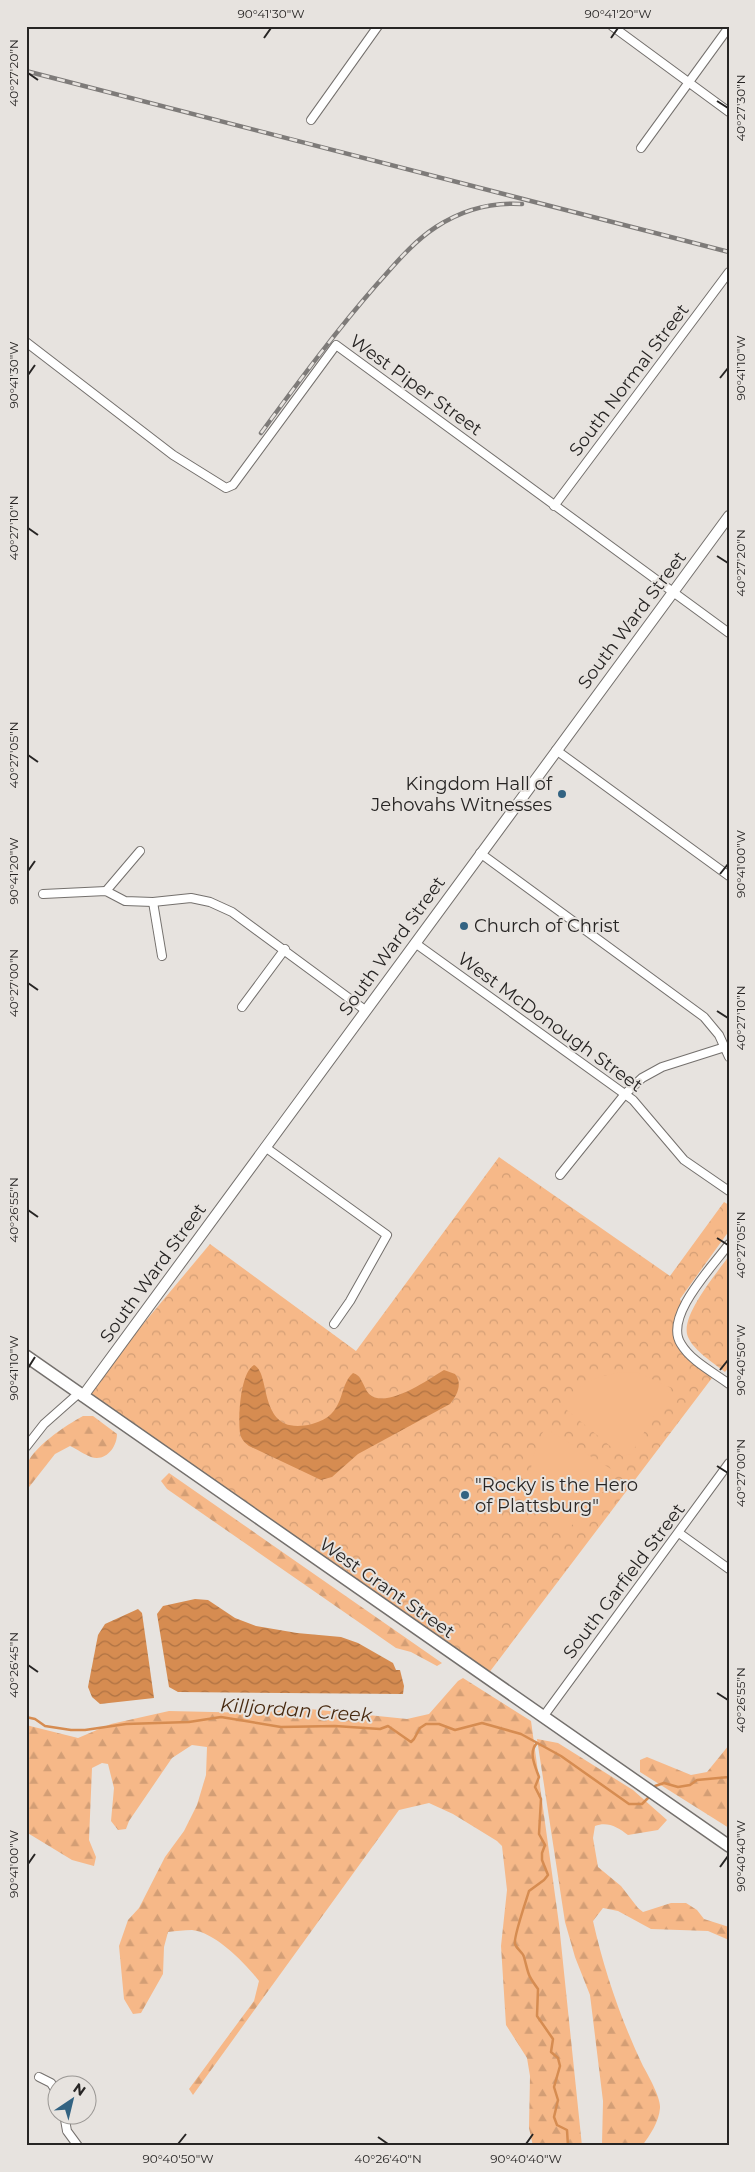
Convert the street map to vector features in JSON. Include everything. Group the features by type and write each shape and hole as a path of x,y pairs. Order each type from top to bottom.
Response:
{"main road":[{"name":"West Grant Street","path":"26,1356 729,1846"}],"street":[{"path":"311,120 378,26"},
{"path":"612,26 729,112"},
{"path":"641,148 729,27"},
{"name":"South Normal Street","path":"554,506 729,272"},
{"name":"West Piper Street","path":"26,342 174,455 226,488 233,485 336,345 729,633"},
{"name":"South Ward Street","path":"81,1394 729,516"},
{"path":"556,750 729,876"},
{"path":"106,891 140,851"},
{"path":"480,853 704,1017 716,1030 729,1057"},
{"path":"43,894 106,891 126,901 153,902 192,898 210,902 232,912 285,949 365,1010"},
{"path":"153,902 162,956"},
{"name":"West McDonough Street","path":"415,943 625,1094 640,1106 684,1160 729,1191"},
{"path":"242,1007 285,949"},
{"path":"560,1175 625,1094 651,1071 725,1047"},
{"path":"265,1147 387,1235 359,1286 334,1324"},
{"path":"726,1382 690,1356 680,1344 676,1324 685,1304 729,1244"},
{"path":"26,1447 44,1424 81,1394"},
{"name":"South Garfield Street","path":"544,1717 729,1463"},
{"path":"679,1534 729,1568"},
{"path":"39,2077 48,2082"},
{"path":"66,2124 67,2131 78,2146"}],"green space":[{"path":"499,1157 670,1276 724,1202 729,1205 729,1231 680,1299 683,1306 678,1340 715,1374 485,1678 83,1396 210,1244 356,1351"},
{"path":"729,1256 729,1367 725,1372 695,1347 688,1337 687,1328 689,1318 701,1295"},
{"path":"623,1372 639,1373 671,1388 631,1454 622,1456 562,1406 582,1386 596,1378"},
{"path":"83,1416 93,1416 117,1434 115,1444 110,1452 96,1458 70,1446 55,1454 26,1491 26,1468 34,1453 50,1438"},
{"path":"545,1428 611,1469 613,1481 562,1536 549,1525 540,1513 534,1500 531,1486 533,1458"},
{"path":"169,1473 442,1663 437,1666 411,1652 396,1648 167,1489 161,1481"},
{"path":"463,1678 531,1721 559,1924 582,2146 533,2146 529,2128 530,2076 527,2058 506,2025 501,1946 507,1890 502,1846 453,1814 429,1803 399,1810 193,2095 189,2089 254,2001 259,1981 238,1958 210,1936 192,1930 168,1932 164,1947 163,1974 141,2013 133,2014 124,1999 119,1946 128,1920 139,1908 165,1857 184,1831 197,1805 206,1775 207,1747 192,1745 172,1758 129,1821 126,1829 118,1830 111,1821 114,1788 108,1764 102,1763 92,1768 89,1840 96,1857 94,1866 72,1860 26,1832 26,1725 78,1738 111,1724 169,1711 259,1713 300,1708 407,1719 429,1714 458,1681"},
{"path":"537,1739 558,1743 633,1790 667,1820 658,1830 628,1835 612,1826 604,1824 595,1826 593,1838 598,1867 621,1886 638,1908 643,1912 671,1903 686,1903 697,1910 704,1919 729,1927 729,1940 708,1931 651,1929 618,1911 603,1908 593,1921 602,1958 620,2013 660,2104 656,2123 642,2146 602,2144 603,2101 590,1995 575,1957 565,1922"},
{"path":"729,1745 729,1828 640,1772 640,1760 647,1757 691,1775 707,1772"}],"water":[{"path":"254,1365 259,1370 274,1414 282,1422 294,1426 312,1424 323,1420 331,1414 340,1400 348,1379 353,1373 360,1379 369,1394 376,1398 396,1396 418,1386 444,1370 455,1374 459,1386 450,1404 358,1454 332,1477 321,1480 249,1446 242,1439 239,1426 241,1396 246,1377"},
{"path":"195,1599 208,1600 235,1618 256,1626 297,1633 341,1637 358,1643 393,1663 396,1670 400,1670 404,1686 403,1694 178,1692 169,1687 157,1614 163,1606"},
{"path":"138,1609 142,1613 154,1698 100,1704 92,1697 88,1687 98,1635 105,1624"}],"waterway":[{"name":"Killjordan Creek","path":"26,1717 35,1719 45,1726 71,1730 85,1730 126,1724 189,1722 221,1717 281,1727 335,1726 380,1729 388,1726 411,1742 420,1728 426,1724 439,1724 455,1730 482,1723 521,1734 561,1756 629,1804 642,1804 648,1798"},
{"path":"537,1743 533,1751 534,1764 539,1777 535,1787 541,1799 539,1834 545,1845 542,1860 548,1875 529,1891 515,1944 523,1955 529,1974 538,1989 537,2016 553,2039 551,2052 558,2058 560,2066 554,2087 558,2100 554,2117 557,2125 567,2130 568,2146"},
{"name":"Killjordan Creek","path":"655,1786 664,1783 678,1787 690,1785 697,1780 729,1777"}],"railway":[{"path":"26,71 729,252"},
{"path":"261,433 347,319 391,268 420,239 446,221 477,208 499,204 522,204"}],"place":[{"name":"Kingdom Hall of Jehovahs Witnesses","path":"562,794"},
{"name":"Church of Christ","path":"464,926"},
{"name":"\"Rocky is the Hero of Plattsburg\"","path":"465,1495"}]}
